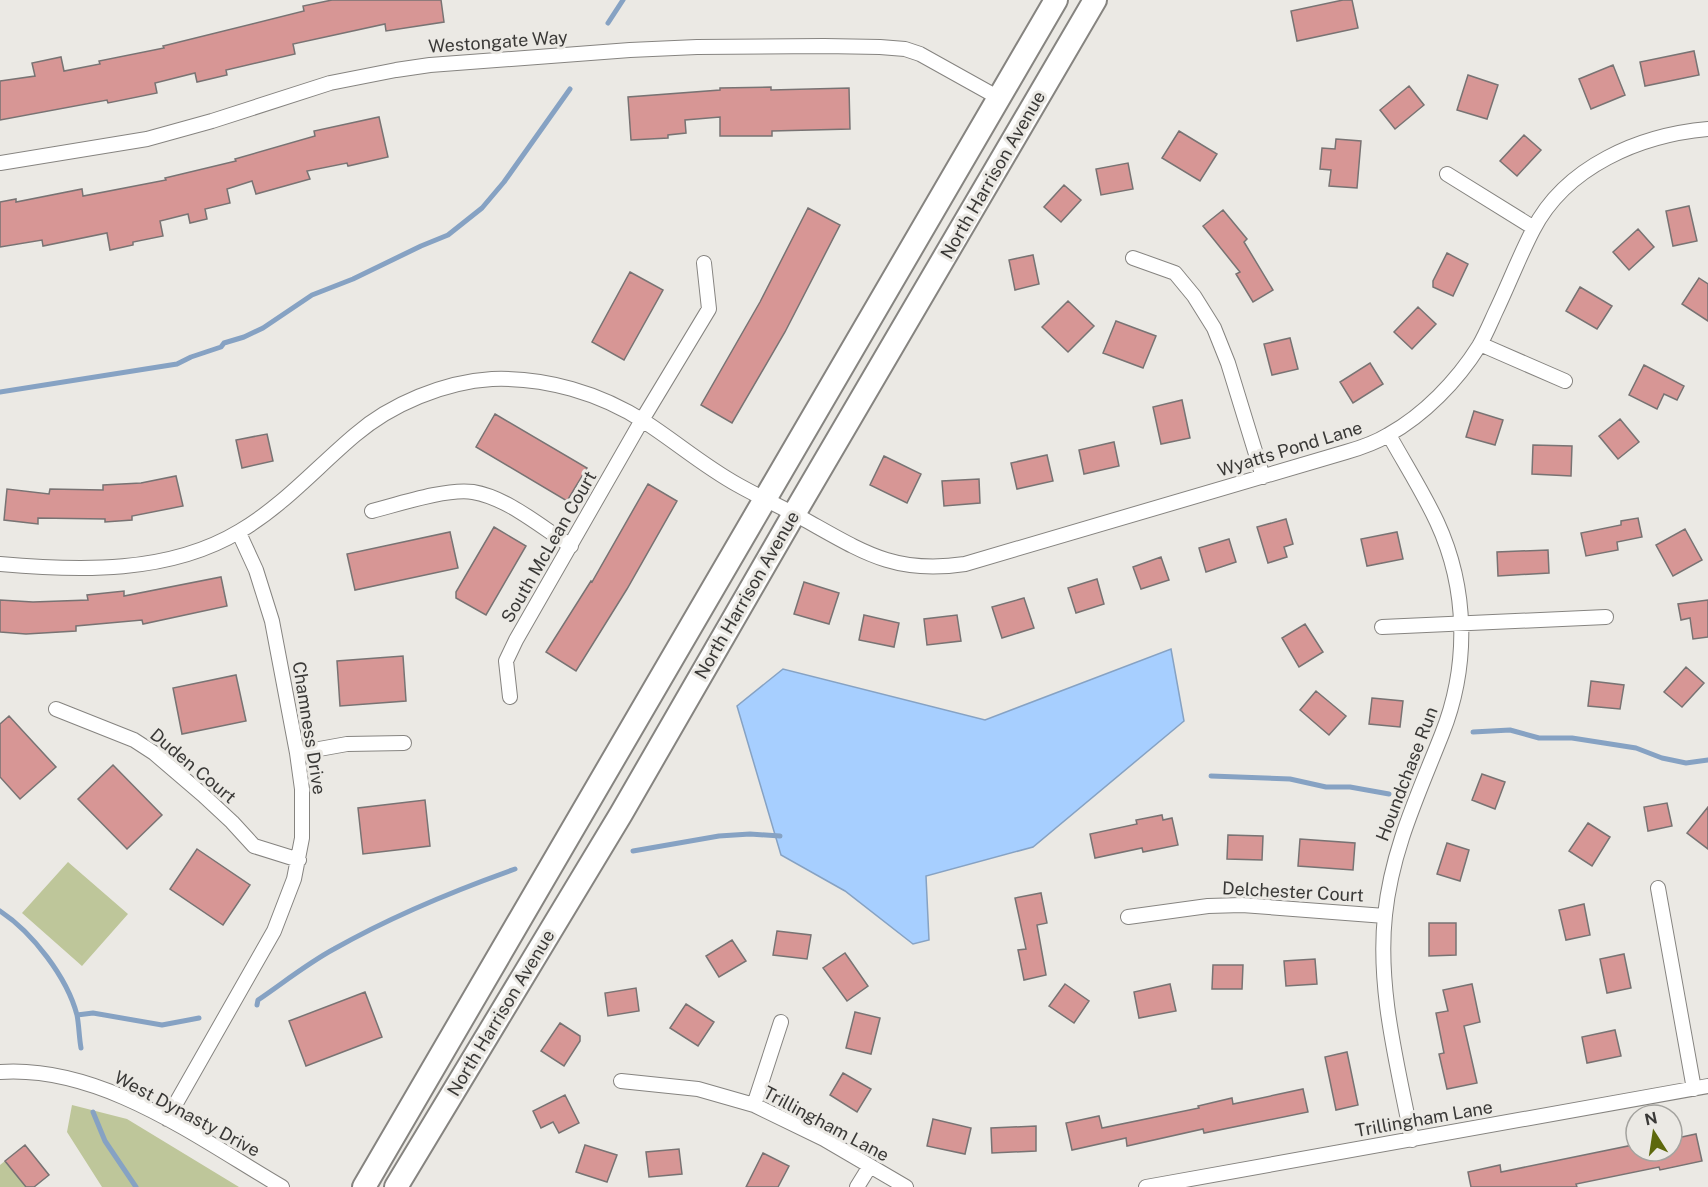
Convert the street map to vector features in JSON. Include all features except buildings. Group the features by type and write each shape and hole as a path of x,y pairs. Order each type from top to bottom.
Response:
{"main road":[{"name":"North Harrison Avenue","path":"364,1187 1056,0"},
{"name":"North Harrison Avenue","path":"396,1187 621,814 1095,0"}],"street":[{"name":"Westongate Way","path":"0,163 147,139 212,121 330,83 396,70 430,65 619,51 697,47 813,46 880,47 905,50 920,54 999,98"},
{"name":"Wyatts Pond Lane","path":"0,564 70,567 143,564 180,556 209,546 238,532 268,513 357,433 398,406 441,389 492,379 544,382 593,396 642,420 737,485 765,498 863,553 881,560 902,565 942,568 992,557 1346,452 1389,435 1441,393 1462,370 1480,344 1534,228 1547,209 1569,186 1591,168 1623,149 1670,134 1708,129"},
{"path":"1447,174 1534,228"},
{"path":"1133,258 1175,273 1194,296 1214,328 1228,363 1263,477"},
{"name":"South McLean Court","path":"510,697 506,661 516,640 642,420 709,309 704,263"},
{"path":"1480,344 1565,381"},
{"name":"Houndchase Run","path":"1389,435 1443,536 1456,575 1461,624 1461,661 1457,688 1442,733 1400,839 1393,861 1384,916 1386,996 1412,1140"},
{"path":"372,511 454,492 472,492 496,499 571,546"},
{"name":"Chamness Drive","path":"167,1119 274,932 289,896 299,860 303,818 297,753 267,601 256,570 238,532"},
{"path":"1382,627 1606,617"},
{"name":"Duden Court","path":"56,709 134,740 154,753 203,795 254,846 299,860"},
{"path":"297,753 347,744 404,743"},
{"path":"1658,888 1694,1089"},
{"name":"Delchester Court","path":"1128,917 1208,906 1242,905 1384,916"},
{"path":"754,1105 781,1022"},
{"name":"West Dynasty Drive","path":"0,1072 47,1074 71,1078 117,1095 167,1119 282,1187"},
{"name":"Trillingham Lane","path":"621,1081 698,1089 754,1105 805,1129 906,1187"},
{"name":"Trillingham Lane","path":"1146,1187 1708,1086"},
{"path":"857,1187 870,1166"}],"green space":[{"path":"68,862 128,914 82,966 22,913"},
{"path":"72,1105 127,1119 239,1187 102,1187 67,1132"},
{"path":"5,1161 26,1187 0,1187 0,1165"}],"water":[{"path":"1171,649 1184,721 1033,847 926,876 929,940 913,944 845,891 781,855 737,706 783,669 985,720"}],"waterway":[{"path":"608,23 623,0"},
{"path":"0,392 177,364 263,328 312,295 353,279 448,235 482,208 504,182 570,89"},
{"path":"1473,732 1510,730 1539,738 1572,738 1636,748 1662,758 1686,763 1708,760"},
{"path":"1211,776 1290,779 1326,787 1350,787 1389,794"},
{"path":"633,851 719,836 750,834 780,836"},
{"path":"257,1005 258,1000 305,967 356,937 423,905 515,869"},
{"path":"0,911 36,943 57,971 77,1015 81,1048"},
{"path":"77,1015 93,1013 162,1025 199,1018"},
{"path":"93,1112 105,1141 136,1187"}]}
